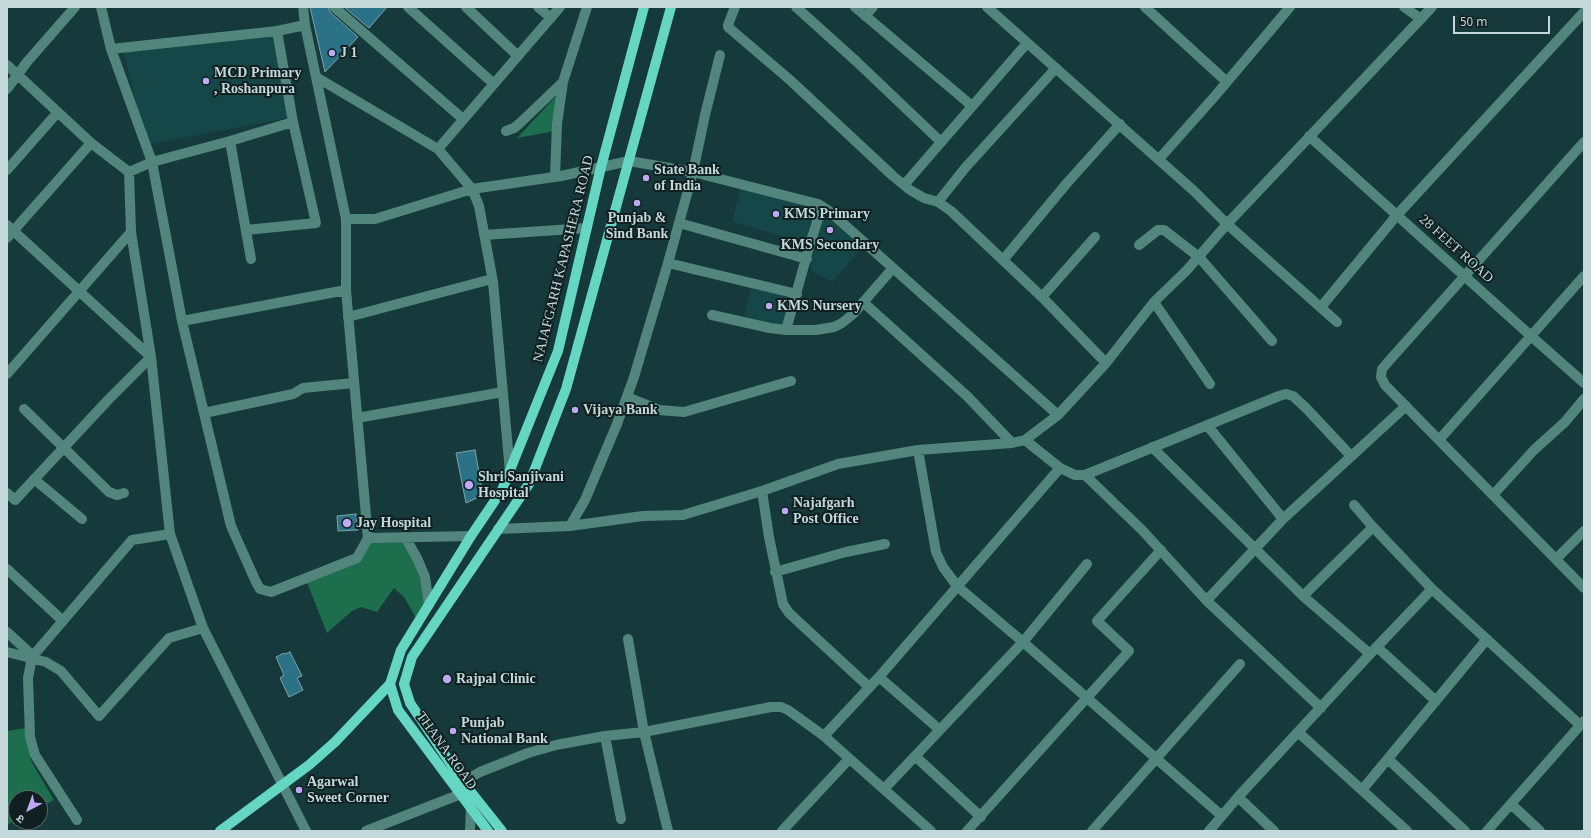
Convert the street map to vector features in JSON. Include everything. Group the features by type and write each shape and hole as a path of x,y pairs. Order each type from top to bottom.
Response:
{"main road":[{"name":"NAJAFGARH KAPASHERA ROAD","path":"390,684 401,650 471,536 502,490 558,351 601,167 644,7"},
{"path":"502,831 460,788 410,703 404,684 412,657 529,484 566,389 671,7"},
{"path":"220,831 309,765 335,742 390,684 404,684"},
{"name":"THANA ROAD","path":"390,684 398,710 460,788 470,808 488,831"}],"street":[{"path":"7,89 27,62 75,7"},
{"path":"101,7 111,48 152,162 182,321 231,526 256,582 260,588 271,592 357,558 368,538 346,290 346,219 305,25 304,7"},
{"path":"334,7 463,120"},
{"path":"408,7 494,84"},
{"path":"466,7 518,56"},
{"path":"538,7 551,18"},
{"path":"438,149 560,7"},
{"path":"555,177 557,124 563,82 586,7"},
{"path":"735,7 728,27 790,80 904,185 924,198 938,202 951,211 1042,297 1106,363"},
{"path":"796,7 857,62 940,141"},
{"path":"855,7 972,106"},
{"path":"865,16 873,7"},
{"path":"987,7 1194,190 1227,224 1337,322"},
{"path":"1145,7 1227,82"},
{"path":"1404,7 1421,18"},
{"path":"498,529 570,526 643,516 683,515 762,491 838,464 918,450 1012,443 1025,440 1058,415 1106,363 1154,302 1199,257 1227,224 1309,136 1432,7"},
{"path":"1159,159 1227,82 1284,9"},
{"path":"1321,307 1397,215 1584,12"},
{"path":"111,48 277,31 305,25"},
{"path":"246,230 316,223 293,122 277,31"},
{"path":"904,185 940,141 1027,42"},
{"path":"570,526 585,500 627,397 680,223 720,55"},
{"path":"7,65 91,143 129,172"},
{"path":"938,202 965,168 1056,68"},
{"path":"316,78 438,149 472,189 479,206 492,279 510,472"},
{"path":"506,131 519,124 563,82"},
{"path":"7,170 58,112"},
{"path":"129,172 152,162 293,122"},
{"path":"1003,260 1067,183 1120,124"},
{"name":"28 FEET ROAD","path":"1309,136 1584,382"},
{"path":"230,141 251,259"},
{"path":"1584,142 1382,369 1381,377 1385,385 1584,588"},
{"path":"91,143 9,231 79,291 151,357"},
{"path":"346,219 375,219 472,189 555,177 628,161 693,172 818,204 893,268 1058,415"},
{"path":"129,172 131,232 151,357 170,534 203,628 306,831"},
{"path":"786,330 822,206"},
{"path":"680,223 807,259"},
{"path":"484,235 587,228"},
{"path":"1138,245 1160,229 1199,257 1272,341"},
{"path":"7,374 131,232"},
{"path":"1042,297 1095,237"},
{"path":"668,263 797,294"},
{"path":"712,315 770,328 786,330 816,330 834,327 842,323 863,302 893,268"},
{"path":"1439,440 1584,276"},
{"path":"348,317 492,279"},
{"path":"182,321 346,290"},
{"path":"863,302 967,396 1012,443"},
{"path":"1154,302 1210,384"},
{"path":"7,493 15,500 151,357"},
{"path":"627,397 660,410 684,412 791,381"},
{"path":"204,414 293,394 303,388 354,383"},
{"path":"357,418 503,392"},
{"path":"1025,440 1060,468 1075,474 1085,475 1286,394 1293,396 1306,408 1351,456"},
{"path":"1493,495 1534,450 1564,422 1584,399"},
{"path":"1207,600 1283,520 1406,406"},
{"path":"24,409 110,492 118,495 124,493"},
{"path":"1207,425 1283,520"},
{"path":"1152,447 1254,550 1303,596 1370,654"},
{"path":"918,450 936,552 943,567 957,586 1222,816"},
{"path":"824,736 878,677 1060,468"},
{"path":"1085,475 1142,530 1207,600 1321,708"},
{"path":"34,479 82,519"},
{"path":"762,491 775,572 783,604 789,613 869,687"},
{"path":"1354,505 1432,589 1582,723 1486,831"},
{"path":"1303,596 1373,527"},
{"path":"1556,559 1584,531"},
{"path":"77,820 35,755 30,737 28,678 32,656 132,540 170,534"},
{"path":"368,538 471,536"},
{"path":"406,537 425,577 429,605"},
{"path":"775,572 846,552 885,544"},
{"path":"967,831 1088,699 1129,651 1097,621 1160,550"},
{"path":"884,789 1023,642 1087,564"},
{"path":"7,569 63,621"},
{"path":"1209,831 1238,797 1432,589"},
{"path":"7,652 32,656 61,671 99,716 169,638 203,628"},
{"path":"7,632 32,656"},
{"path":"628,639 644,732 668,831"},
{"path":"1362,790 1487,639"},
{"path":"1377,647 1436,702"},
{"path":"1092,831 1240,664"},
{"path":"878,677 940,730"},
{"path":"366,831 460,788 480,772 528,753 556,745 605,736 644,732 771,707 781,707 788,710 824,736 931,831"},
{"path":"1298,732 1407,831"},
{"path":"605,736 621,819"},
{"path":"915,756 981,817"},
{"path":"789,829 849,759"},
{"path":"1388,759 1465,831"},
{"path":"1238,797 1274,831"},
{"path":"1511,804 1540,831"},
{"path":"470,808 470,831"}],"shaded area":[{"name":"MCD Primary , Roshanpura","path":"272,29 288,118 145,145 122,44"},
{"name":"KMS Primary","path":"741,186 819,207 810,244 732,222"},
{"name":"KMS Secondary","path":"822,212 862,248 832,282 810,270"},
{"name":"KMS Nursery","path":"751,286 794,297 783,330 744,316"}],"green space":[{"path":"561,91 555,131 517,138"},
{"path":"405,539 428,600 416,618 404,597 394,588 377,612 361,607 352,611 327,633 306,580 358,559 368,540"},
{"path":"25,728 31,761 54,800 48,803 48,790 8,790 7,825 7,731"}],"building":[{"name":"J 1","path":"310,7 328,7 330,12 358,37 325,72"},
{"path":"344,7 387,7 369,28"},
{"path":"475,450 483,495 466,503 456,453"},
{"path":"356,514 358,530 338,531 337,516"},
{"path":"290,652 302,676 297,678 303,690 289,697 280,678 284,675 276,657"}],"place":[{"name":"J 1","path":"332,53"},
{"name":"MCD Primary , Roshanpura","path":"206,81"},
{"name":"State Bank of India","path":"646,178"},
{"name":"Punjab & Sind Bank","path":"637,203"},
{"name":"KMS Primary","path":"776,214"},
{"name":"KMS Secondary","path":"830,230"},
{"name":"KMS Nursery","path":"769,306"},
{"name":"Vijaya Bank","path":"575,410"},
{"name":"Shri Sanjivani Hospital","path":"469,485"},
{"name":"Najafgarh Post Office","path":"785,511"},
{"name":"Jay Hospital","path":"347,523"},
{"name":"Rajpal Clinic","path":"447,679"},
{"name":"Punjab National Bank","path":"453,731"},
{"name":"Agarwal Sweet Corner","path":"299,790"}]}
